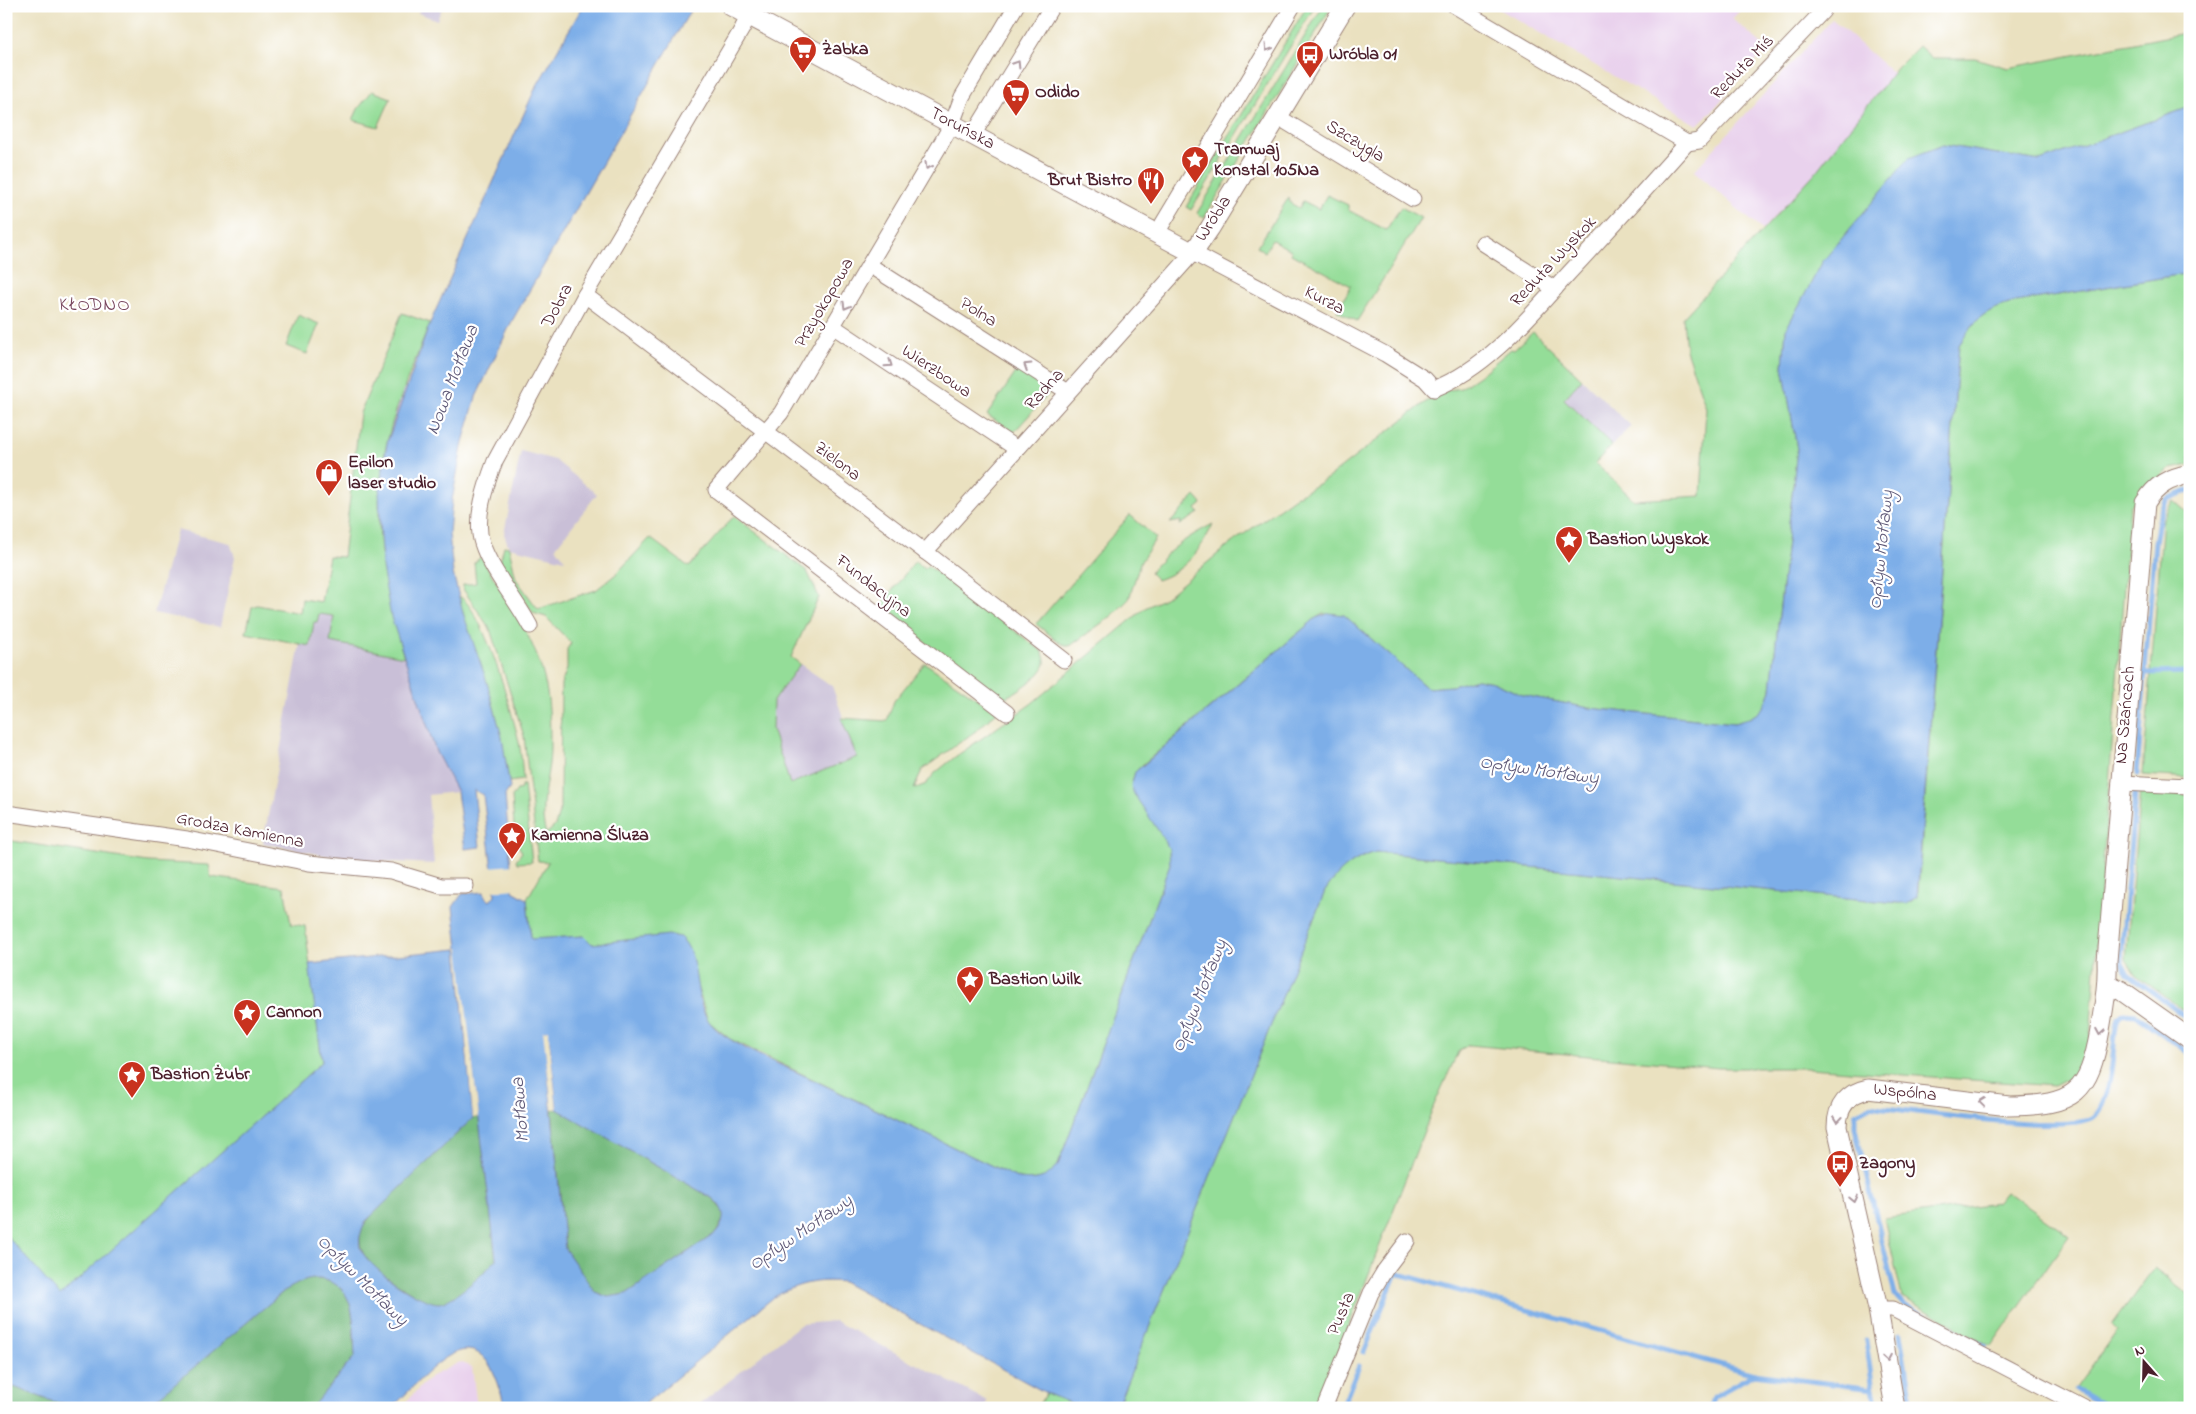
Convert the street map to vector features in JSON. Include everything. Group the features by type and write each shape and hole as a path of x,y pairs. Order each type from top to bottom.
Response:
{"street":[{"name":"Toruńska","path":"731,6 751,10 952,124 1192,253"},
{"name":"Przyokopowa","path":"716,490 782,413 952,124 962,97 1016,6"},
{"path":"973,135 1052,6"},
{"path":"1156,233 1293,6"},
{"name":"Wróbla","path":"1192,253 1210,228 1345,6"},
{"path":"1455,6 1687,144"},
{"name":"Dobra","path":"530,626 481,542 482,509 486,484 495,461 585,295 740,34 751,10"},
{"name":"Reduta Miś","path":"1687,144 1699,140 1823,11"},
{"name":"Szczygla","path":"1278,117 1413,199"},
{"name":"Reduta Wyskok","path":"1434,388 1451,382 1471,369 1502,343 1687,144"},
{"path":"1484,243 1554,289"},
{"name":"Kurza","path":"1192,253 1385,354 1426,378 1434,388"},
{"name":"Radna","path":"924,552 1192,253"},
{"name":"Polna","path":"869,265 1068,392"},
{"name":"Zielona","path":"585,295 1064,660"},
{"name":"Wierzbowa","path":"834,327 1017,449"},
{"name":"Na Szańcach","path":"2108,984 2107,961 2120,783 2145,503 2153,489 2167,480 2190,474"},
{"name":"Fundacyjna","path":"716,490 1007,713"},
{"path":"2120,783 2190,786"},
{"name":"Grodza Kamienna","path":"6,813 187,839 308,863 391,871 441,886 466,886"},
{"path":"2108,984 2122,991 2190,1039"},
{"name":"Wspólna","path":"1896,1408 1878,1309 1837,1127 1840,1109 1844,1101 1859,1090 1868,1089 2009,1106 2038,1104 2066,1097 2083,1084 2093,1068 2108,984"},
{"name":"Pusta","path":"1324,1408 1370,1293 1407,1241"},
{"path":"1878,1309 1893,1309 2084,1408"}],"shaded area":[{"path":"421,6 443,6 437,20 418,13"},
{"path":"1494,6 1744,6 1732,19 1767,48 1711,112 1697,125"},
{"path":"1832,19 1893,73 1814,174 1762,230 1694,171"},
{"path":"402,313 430,323 407,382 381,553 392,617 436,752 457,792 428,795 434,864 342,859 263,843 300,644 310,645 314,621 317,621 329,556 343,557 360,413"},
{"path":"1582,379 1631,426 1612,445 1564,399"},
{"path":"521,451 555,460 597,494 556,547 565,560 509,547 504,534"},
{"path":"177,530 230,543 235,557 220,627 154,613"},
{"path":"800,664 832,686 857,757 790,785 772,729 773,701"},
{"path":"835,1321 987,1401 985,1408 695,1408 801,1324"},
{"path":"460,1362 472,1367 477,1408 400,1408 430,1377"}],"green space":[{"path":"1307,6 1315,6 1191,210 1186,207"},
{"path":"1323,6 1332,6 1204,218 1197,213"},
{"path":"2190,32 2190,107 2040,161 1943,145 1823,261 1786,330 1783,367 1797,449 1771,689 1763,708 1754,716 1734,723 1589,708 1522,695 1493,682 1477,679 1452,686 1427,688 1344,615 1323,614 1135,772 1131,786 1169,849 1170,864 1058,1165 1046,1176 1031,1180 1019,1179 730,1039 708,1021 698,989 674,935 592,944 584,936 531,940 527,899 548,862 538,861 524,736 490,629 463,589 463,585 476,583 474,563 481,557 519,619 542,669 549,709 550,748 543,802 546,834 555,826 560,809 561,684 567,669 567,649 571,643 546,617 533,613 500,562 504,546 509,547 516,579 538,609 596,590 616,574 650,538 689,567 734,516 807,571 819,597 791,657 800,664 773,701 772,729 790,784 857,757 841,718 887,721 894,701 925,663 997,712 977,730 922,770 914,789 926,784 935,773 955,757 1031,704 1145,608 1165,598 1226,547 1294,498 1328,478 1427,401 1448,390 1461,388 1479,376 1511,349 1514,350 1533,332 1582,379 1564,399 1612,445 1595,463 1634,500 1701,496 1706,408 1686,350 1683,318 1814,174 1898,67 1919,46 1932,58 1975,58 2008,68"},
{"path":"372,91 391,98 378,127 353,120 358,109"},
{"path":"1327,195 1348,205 1348,210 1386,230 1401,207 1421,218 1357,321 1337,311 1351,286 1291,254 1292,251 1272,240 1265,252 1257,247 1289,197 1290,203 1299,208 1303,201 1319,209"},
{"path":"2190,273 2190,465 2170,469 2130,506 2089,1049 2068,1079 2054,1086 1809,1068 1719,1068 1469,1045 1459,1050 1434,1105 1317,1408 1114,1408 1119,1402 1325,891 1336,877 1353,862 1376,852 1898,903 1912,901 1918,892 1959,345 1971,327 1982,316 2005,305"},
{"path":"402,313 430,323 391,427 382,469 379,496 379,523 384,577 404,657 330,642 334,616 319,614 317,622 314,622 310,646 246,633 252,607 257,605 300,613 302,599 321,602 329,556 343,557 360,413"},
{"path":"298,315 319,324 307,354 286,346"},
{"path":"1019,368 1052,390 1014,432 987,415"},
{"path":"1195,496 1202,504 1196,509 1199,513 1180,525 1181,521 1170,523"},
{"path":"2173,500 2190,515 2190,778 2143,775 2163,518"},
{"path":"1130,515 1156,538 1140,563 1129,599 1113,615 1070,646 1062,644 1036,624"},
{"path":"1213,524 1197,551 1184,565 1157,580 1150,573 1178,545"},
{"path":"915,561 924,568 928,566 1043,652 1045,663 1039,673 1019,690 1000,699 884,611 885,608 881,605"},
{"path":"459,596 468,604 477,619 494,659 518,739 523,780 509,782 494,705"},
{"path":"521,785 524,785 532,862 517,863 516,860 522,852 515,840 512,797 517,790 521,789"},
{"path":"2140,791 2190,795 2190,1015 2135,974 2126,959"},
{"path":"6,840 148,862 209,865 211,877 284,887 291,924 305,926 322,1062 60,1297 6,1235"},
{"path":"552,1109 557,1109 712,1198 723,1211 724,1218 716,1233 626,1294 608,1297 595,1292 565,1249"},
{"path":"479,1117 496,1259 480,1277 456,1296 441,1303 429,1302 395,1282 371,1264 363,1253 360,1241 363,1228 373,1214 473,1118"},
{"path":"2006,1191 2069,1236 1991,1346 1902,1297 1884,1218 1996,1203"},
{"path":"2154,1268 2190,1295 2190,1408 2114,1408 2076,1388 2117,1330 2112,1325"},
{"path":"311,1279 327,1281 338,1286 345,1294 350,1304 352,1316 355,1356 311,1408 145,1408 284,1291 298,1283"},
{"path":"6,1384 54,1402 98,1408 6,1408"},
{"path":"1046,1393 1082,1408 1037,1408"}],"water":[{"path":"583,6 693,6 512,321 476,397 463,442 452,500 449,533 453,573 463,613 486,679 502,737 510,788 505,795 513,891 527,899 531,939 584,936 592,944 668,935 680,937 687,945 692,956 699,994 707,1018 723,1034 758,1055 1019,1179 1031,1180 1041,1178 1054,1170 1058,1165 1170,864 1169,849 1165,841 1134,794 1131,786 1135,772 1316,618 1330,613 1344,615 1427,688 1452,686 1477,679 1493,682 1522,695 1589,708 1734,723 1754,716 1763,708 1771,689 1797,449 1783,367 1786,329 1823,261 1909,158 1943,145 2040,161 2190,107 2190,273 2005,305 1982,316 1971,327 1959,345 1917,897 1907,903 1898,903 1376,852 1353,862 1336,877 1325,891 1119,1402 1114,1408 1082,1408 1046,1393 843,1282 833,1281 807,1284 774,1297 640,1408 505,1408 495,1376 484,1358 471,1350 457,1352 441,1361 425,1374 392,1408 311,1408 355,1356 352,1312 349,1302 345,1293 338,1286 322,1279 311,1279 284,1291 147,1407 98,1408 54,1402 6,1384 6,1235 60,1296 322,1062 309,964 457,949 473,1118 366,1221 361,1234 360,1247 372,1264 394,1282 419,1297 439,1303 470,1285 496,1259 453,907 462,894 484,892 485,897 490,901 495,895 483,795 474,790 480,847 465,849 457,792 436,752 391,617 382,567 379,494 387,443 430,323 535,89","holes":["544,1031 548,1031 557,1109 712,1198 722,1210 722,1223 716,1233 626,1294 608,1297 595,1292 565,1249"]}],"pier":[{"path":"514,865 516,889 492,891 489,867"},
{"path":"458,948 479,1117 477,1118 469,1050 475,1118 473,1118"},
{"path":"548,1030 557,1109 555,1109 550,1067 554,1109 552,1109 543,1031"}],"waterway":[{"path":"2137,774 2155,542 2160,515 2167,499 2190,490"},
{"path":"2145,673 2190,672"},
{"path":"2135,793 2121,960 2128,974 2190,1020"},
{"path":"1985,1346 1904,1305 1895,1295 1855,1128 1855,1114 1870,1106 2026,1123 2083,1121 2096,1115 2105,1096 2109,1085 2116,1026 2118,1018 2123,1014 2136,1015 2190,1054"},
{"path":"1364,1352 1396,1273 1754,1374 1873,1389 1877,1408"},
{"path":"1900,1334 1912,1408"},
{"path":"1866,1341 1873,1389"},
{"path":"1342,1408 1359,1366"},
{"path":"1710,1408 1713,1397 1754,1374"},
{"path":"2076,1390 2110,1408"}],"place":[{"name":"Żabka","path":"803,74"},
{"name":"Wróbla 01","path":"1310,79"},
{"name":"Odido","path":"1016,117"},
{"name":"Tramwaj Konstal 105Na","path":"1195,184"},
{"name":"Brut Bistro","path":"1151,205"},
{"name":"Epilon laser studio","path":"329,497"},
{"name":"Bastion Wyskok","path":"1569,564"},
{"name":"Kamienna Śluza","path":"512,860"},
{"name":"Bastion Wilk","path":"970,1004"},
{"name":"Cannon","path":"247,1037"},
{"name":"Bastion Żubr","path":"132,1099"},
{"name":"Zagony","path":"1840,1188"}],"district":[{"name":"KŁODNO","path":"95,305"}],"water label":[{"name":"Nowa Motława","path":"453,380"},
{"name":"Opływ Motławy","path":"1882,550"},
{"name":"Opływ Motławy","path":"1539,771"},
{"name":"Opływ Motławy","path":"1200,996"},
{"name":"Motława","path":"521,1110"},
{"name":"Opływ Motławy","path":"801,1233"},
{"name":"Opływ Motławy","path":"362,1281"}]}
